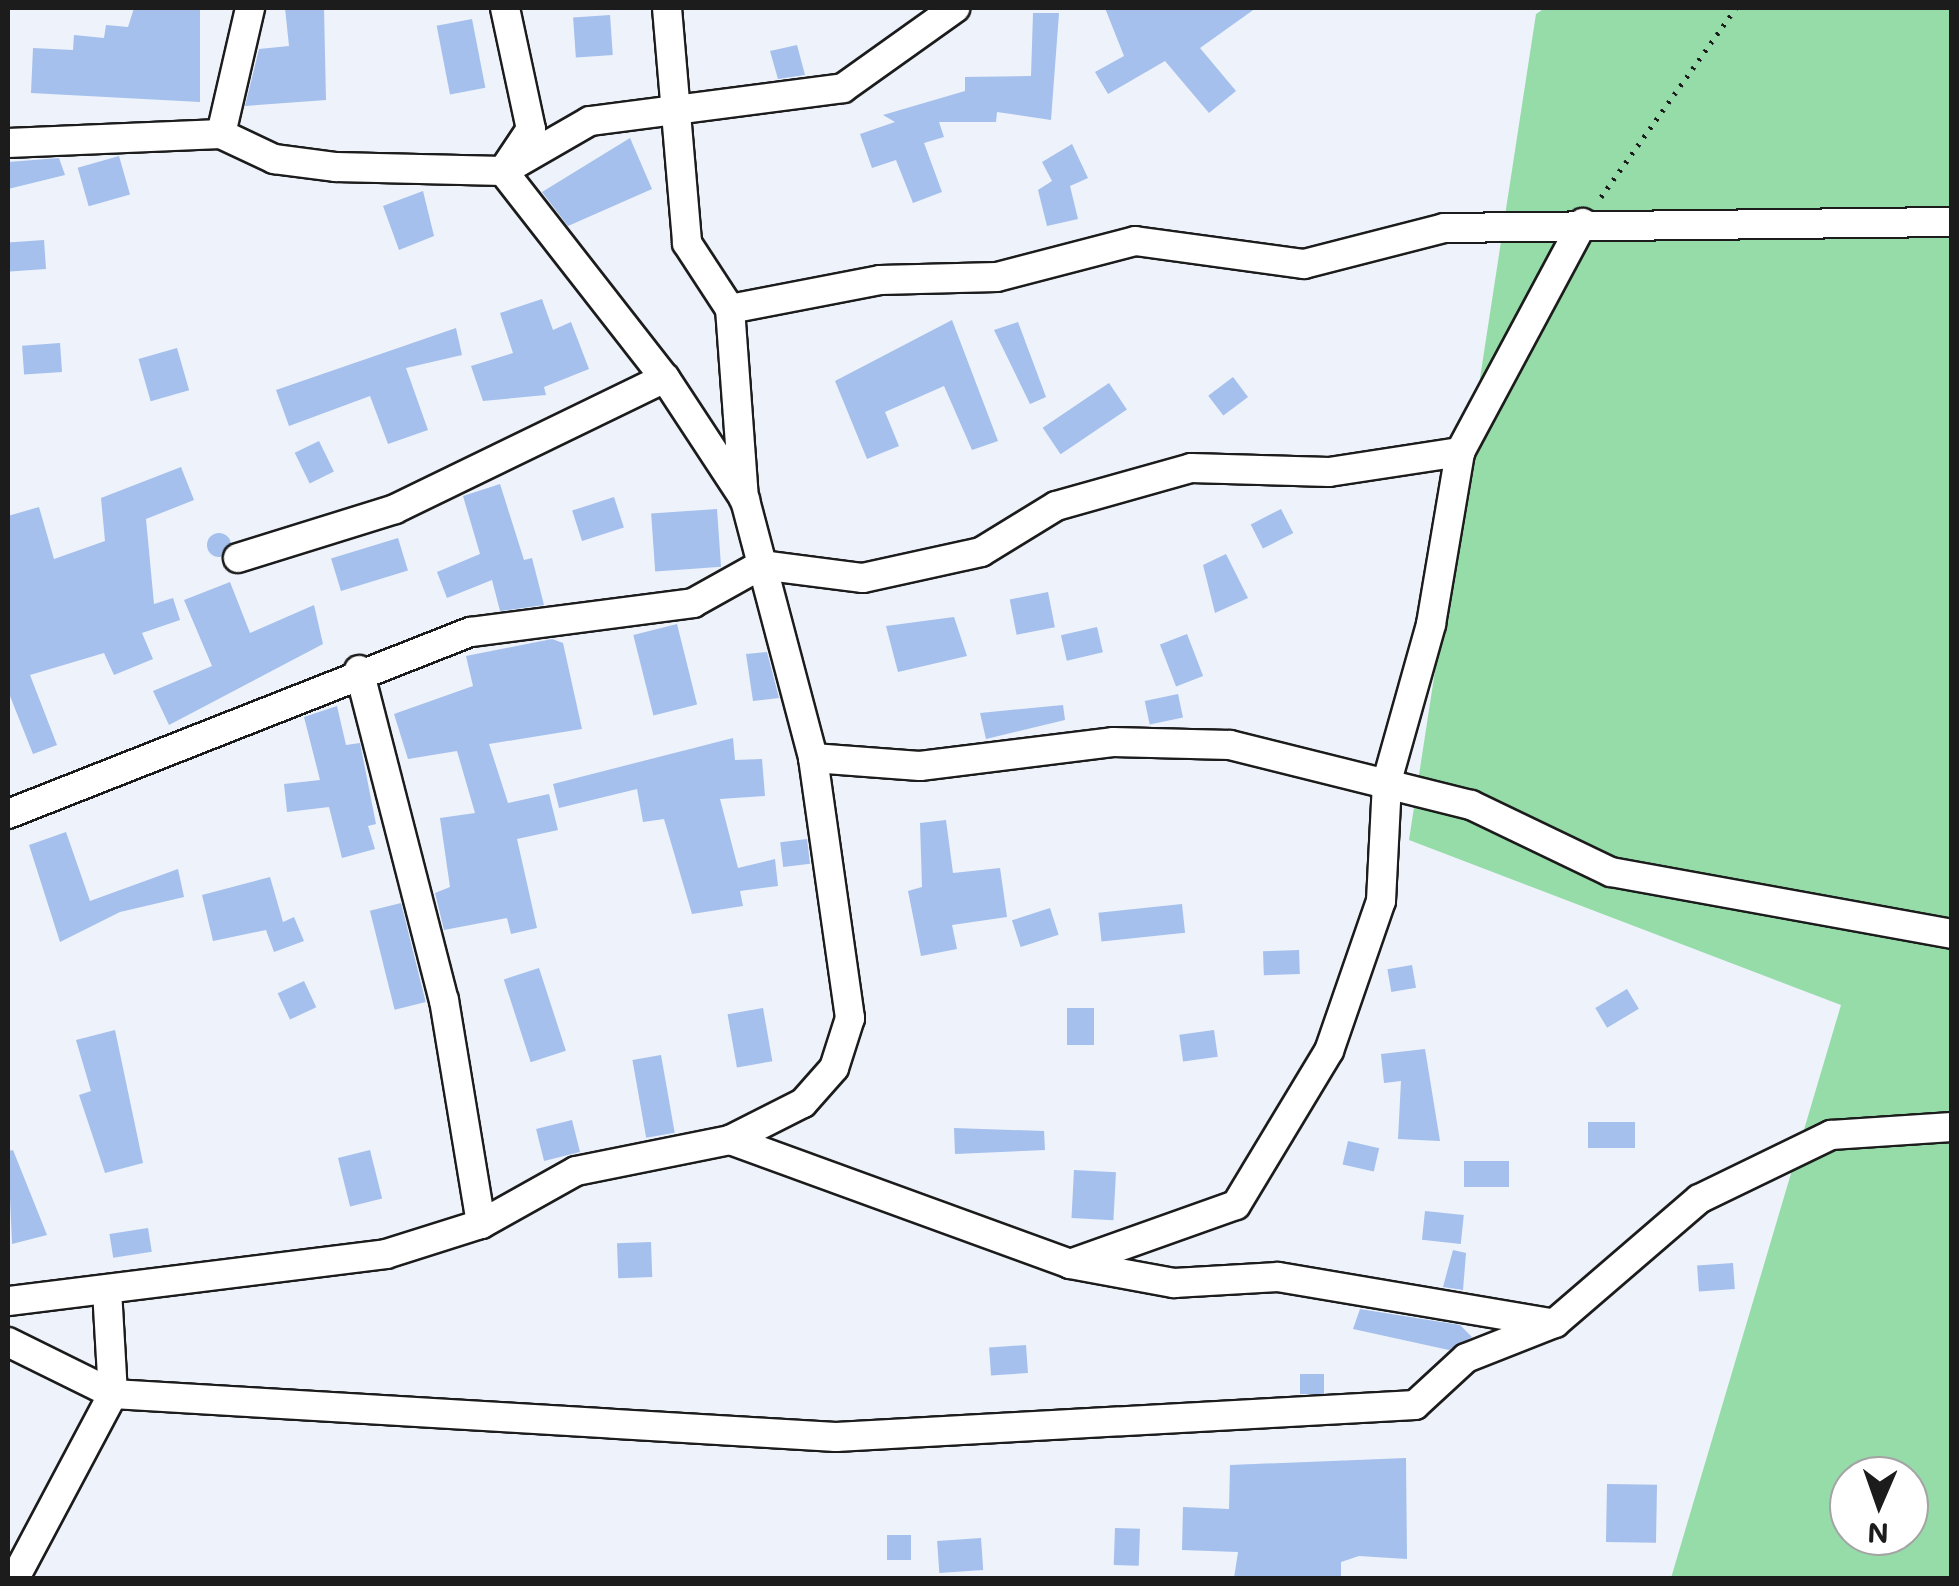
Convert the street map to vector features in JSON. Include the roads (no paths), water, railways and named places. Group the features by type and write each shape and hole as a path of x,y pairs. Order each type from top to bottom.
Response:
{"street":[{"path":"221,134 250,8"},
{"path":"503,171 531,129 505,8"},
{"path":"8,1301 386,1254 481,1224 576,1171 730,1140 804,1103 834,1068 850,1018 813,758 744,500 730,310 687,243 667,8"},
{"path":"8,143 221,134 274,159 321,165 503,171 590,120 843,88 955,8"},
{"path":"503,171 581,282 665,378 744,500"},
{"path":"730,310 880,280 997,277 1135,242 1304,264 1444,228 1583,222 1952,222"},
{"path":"1070,1264 1236,1205 1328,1051 1381,900 1388,781 1430,624 1460,452 1583,222"},
{"path":"238,558 413,502 665,378"},
{"path":"8,814 359,670 472,632 693,603 761,566 862,578 981,552 1056,506 1191,468 1329,472 1460,452"},
{"path":"359,670 444,1000 481,1224"},
{"path":"813,758 920,766 1113,742 1230,745 1388,781 1471,805 1611,872 1952,934"},
{"path":"8,1342 113,1394 836,1436 1415,1405 1466,1358 1555,1324 1699,1200 1831,1135 1946,1125"},
{"path":"730,1140 1070,1264 1174,1283 1278,1277 1555,1324"},
{"path":"15,1578 113,1394 107,1290"}]}
